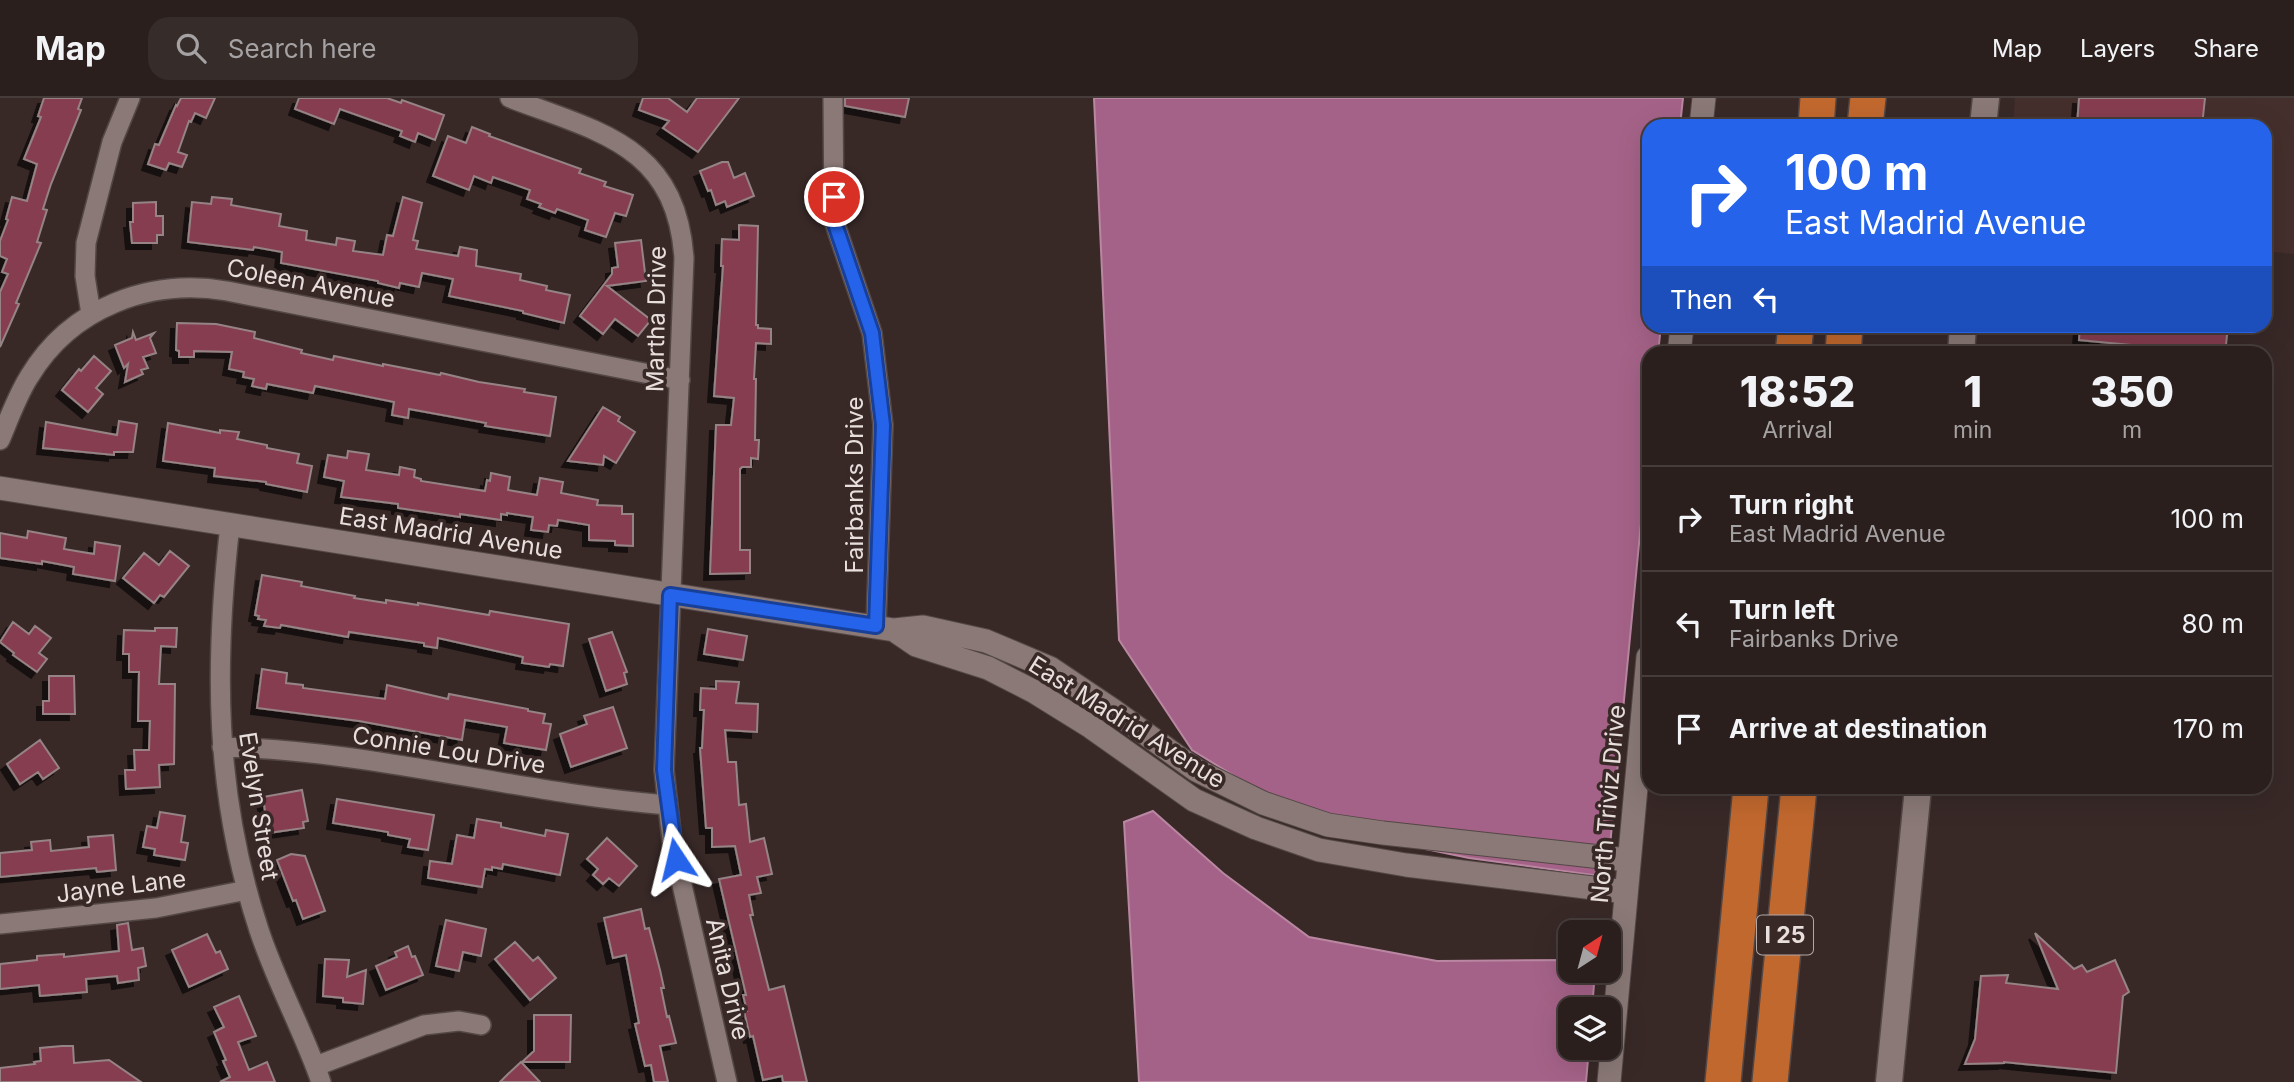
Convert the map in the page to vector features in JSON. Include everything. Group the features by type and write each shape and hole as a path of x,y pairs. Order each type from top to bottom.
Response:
{"highway":[{"path":"1816,119 1818,98"},
{"path":"1866,119 1868,98"},
{"name":"I 25","path":"1723,1082 1750,794"},
{"name":"I 25","path":"1770,1082 1799,794"}],"main road":[{"path":"1984,119 1986,98"},
{"path":"1889,1082 1917,794"}],"street":[{"path":"91,314 85,276 86,243 112,142 130,98"},
{"name":"Martha Drive","path":"510,98 620,143 643,159 662,182 676,210 683,242 670,595"},
{"name":"Fairbanks Drive","path":"833,98 834,221 872,333 883,425 885,628"},
{"path":"1702,119 1704,98"},
{"name":"Coleen Avenue","path":"0,440 23,387 37,365 62,336 91,314 122,299 172,288 200,287 680,380"},
{"name":"East Madrid Avenue","path":"0,488 885,628 923,627 986,641 1050,668 1196,770 1263,803 1328,825 1628,860"},
{"name":"Evelyn Street","path":"230,525 220,628 222,747 234,831 247,890 268,954 319,1074"},
{"name":"Anita Drive","path":"670,595 664,751 667,805 680,877 727,1082"},
{"name":"East Madrid Avenue","path":"885,628 916,645 988,668 1033,691 1091,727 1194,800 1256,828 1319,850 1406,865 1626,892"},
{"name":"North Triviz Drive","path":"1609,1082 1642,718"},
{"name":"Connie Lou Drive","path":"222,747 301,751 610,800 667,805"},
{"name":"Jayne Lane","path":"0,924 148,909 247,890"},
{"path":"319,1074 434,1022 459,1021 481,1025"}],"shaded area":[{"path":"1094,98 1683,98 1681,119 1642,119 1642,333 1660,333 1659,346 1642,346 1642,512 1607,877 1469,858 1315,826 1192,750 1119,640"},
{"path":"2015,98 2294,98 2294,254 2272,252 2272,119 2014,119"},
{"path":"1153,811 1223,873 1309,937 1437,961 1558,960 1558,984 1594,984 1593,997 1558,997 1558,1060 1588,1060 1586,1082 1139,1082 1124,822"}],"building":[{"path":"44,98 82,98 78,109 81,110 43,209 47,210 37,242 41,243 0,347 0,292 8,274 2,272 7,259 0,256 0,241 8,220 6,219 12,197 27,201 37,164 24,159 41,117 38,116"},
{"path":"181,98 215,98 206,118 195,113 191,122 189,121 178,152 187,155 182,167 169,163 166,170 148,164 155,144 159,145"},
{"path":"299,98 387,98 401,103 402,100 444,115 435,140 418,133 415,142 400,136 402,131 340,109 334,124 295,109"},
{"path":"643,98 668,98 687,112 697,98 739,98 698,152 663,128 669,121 639,110"},
{"path":"845,98 909,98 905,117 845,106"},
{"path":"2079,98 2205,98 2203,119 2078,119"},
{"path":"472,127 490,134 489,136 581,169 579,173 606,182 604,186 633,195 626,216 615,213 606,237 585,230 588,220 557,209 555,213 539,207 541,204 527,199 530,190 493,177 491,183 474,176 469,190 433,176 448,136 466,143"},
{"path":"728,162 734,178 745,173 754,196 727,207 725,201 716,205 700,171"},
{"path":"212,197 232,199 231,205 281,214 279,226 307,231 306,240 336,245 337,238 355,241 353,251 383,255 387,235 393,236 403,197 422,203 413,240 418,241 416,249 458,256 460,247 477,250 476,266 521,274 520,280 547,286 546,290 570,295 564,323 523,311 449,296 453,279 422,273 419,287 400,283 399,288 378,281 281,263 282,252 188,242 192,202 211,204"},
{"path":"156,202 156,216 163,216 163,235 157,235 157,243 132,243 130,222 133,222 133,203"},
{"path":"739,225 758,226 756,325 758,328 771,329 771,344 756,343 755,440 759,440 758,459 751,458 751,467 740,469 740,550 750,550 750,573 710,574 716,425 731,425 734,398 714,396 723,266 722,239 739,240"},
{"path":"641,240 646,281 607,286 651,320 638,336 615,319 603,334 580,316 612,274 612,268 618,267 615,243"},
{"path":"177,323 216,324 255,332 254,338 333,360 334,356 383,366 440,375 441,373 556,397 550,436 485,426 486,423 409,409 408,418 392,415 394,402 315,386 313,393 267,384 266,389 252,386 254,379 243,377 244,372 229,369 232,352 194,351 194,357 179,357 179,351 176,350"},
{"path":"133,332 136,340 154,333 150,338 156,353 143,357 148,368 141,370 143,374 125,382 128,364 124,368 115,345 132,338"},
{"path":"2080,333 2227,333 2226,346 2142,346 2079,340"},
{"path":"94,356 111,371 96,388 103,394 88,412 62,390"},
{"path":"603,407 620,417 618,421 635,432 616,463 604,456 603,465 568,461"},
{"path":"119,421 137,424 133,452 114,452 114,455 43,448 46,422 117,435"},
{"path":"168,423 220,433 220,430 239,432 237,439 299,454 297,463 312,466 307,492 266,482 214,476 215,468 163,461"},
{"path":"348,451 369,454 366,470 399,475 400,467 415,470 414,477 421,481 485,491 491,473 510,477 508,490 537,495 540,478 563,482 561,493 598,500 597,505 622,506 622,514 633,514 633,546 615,545 615,541 589,540 589,525 558,520 557,526 549,525 548,532 531,530 533,517 507,513 501,514 501,520 460,514 460,517 398,508 398,504 341,497 344,481 324,477 328,455 347,458"},
{"path":"28,531 66,538 64,549 94,554 95,542 120,546 115,581 73,574 74,567 0,558 0,533 27,538"},
{"path":"170,551 189,566 164,597 160,595 154,603 123,578 144,553 159,565"},
{"path":"262,575 302,582 301,586 355,596 354,598 386,603 386,600 418,603 489,615 490,611 569,624 563,666 522,663 523,657 438,638 437,648 424,646 424,643 349,632 348,637 281,625 280,628 264,626 266,620 258,619 259,616 255,615"},
{"path":"13,622 29,634 35,626 51,638 39,653 47,659 37,672 0,642"},
{"path":"155,628 177,628 176,647 161,646 159,684 175,684 174,764 159,765 160,787 126,789 125,770 135,770 134,750 149,750 150,721 138,721 139,672 129,672 129,654 123,654 124,630 155,631"},
{"path":"708,629 747,636 743,660 704,654"},
{"path":"612,632 627,672 624,673 627,684 606,691 589,639"},
{"path":"262,669 287,673 286,683 303,685 303,688 385,699 387,685 448,699 449,694 528,709 545,714 543,723 551,724 546,750 504,743 507,727 465,720 462,740 359,721 257,708"},
{"path":"49,676 74,676 75,714 43,714 43,701 49,701"},
{"path":"716,681 739,682 736,703 758,704 757,732 725,730 728,762 736,762 739,805 746,804 750,842 764,838 772,874 757,877 761,893 749,895 753,915 750,915 769,990 784,986 807,1082 783,1082 782,1076 763,1080 744,1011 747,1011 743,995 746,995 719,879 741,875 735,846 712,847 712,828 706,828 700,748 704,710 700,710 701,688 716,689"},
{"path":"613,707 627,748 571,767 560,734 587,724 584,716"},
{"path":"40,740 59,768 43,779 38,772 20,784 7,764"},
{"path":"302,790 308,821 303,822 304,828 268,833 263,797"},
{"path":"337,799 434,815 428,850 408,847 410,839 388,835 388,832 333,823"},
{"path":"160,812 185,816 181,842 188,843 185,860 154,855 155,849 143,847 147,826 157,828"},
{"path":"477,819 545,836 546,830 568,834 560,875 503,864 502,869 485,869 482,887 428,878 430,861 452,864 457,835 474,838"},
{"path":"113,835 116,870 97,872 96,868 0,877 0,853 32,850 31,842 50,840 51,851 89,847 88,837"},
{"path":"607,838 637,866 619,886 609,878 603,884 593,875 598,869 587,859"},
{"path":"291,854 305,856 325,911 303,919 277,860"},
{"path":"641,909 645,929 649,928 660,970 667,1017 669,1016 676,1043 660,1046 668,1082 654,1082 651,1065 645,1066 635,1024 639,1023 626,955 613,958 604,918"},
{"path":"446,920 486,929 481,956 463,952 459,971 436,966"},
{"path":"128,923 132,950 143,948 146,966 138,968 139,980 118,983 117,976 86,979 87,992 40,996 39,985 0,989 0,964 37,960 37,956 64,954 64,957 119,951 117,925"},
{"path":"2035,933 2074,969 2082,965 2087,972 2115,960 2129,992 2123,996 2116,1073 2004,1062 1965,1064 1975,1039 1981,976 2008,975 2006,983 2058,989"},
{"path":"207,934 216,953 220,951 228,969 189,987 172,950"},
{"path":"515,942 533,961 538,957 556,978 530,1000 495,959"},
{"path":"408,946 423,975 386,990 376,966 397,957 395,952"},
{"path":"325,959 349,960 347,977 366,970 363,1004 323,996"},
{"path":"239,996 256,1036 238,1042 249,1070 267,1062 275,1082 220,1082 230,1077 214,1032 224,1027 214,1007"},
{"path":"534,1015 571,1015 570,1062 522,1062 534,1051"},
{"path":"73,1046 74,1063 109,1060 141,1082 0,1082 0,1068 35,1064 34,1062 41,1061 40,1048"},
{"path":"521,1062 540,1082 500,1082 508,1074"}],"route":[{"path":"676,859 664,770 670,595 876,626 883,425 872,333 834,221 834,197"}]}
